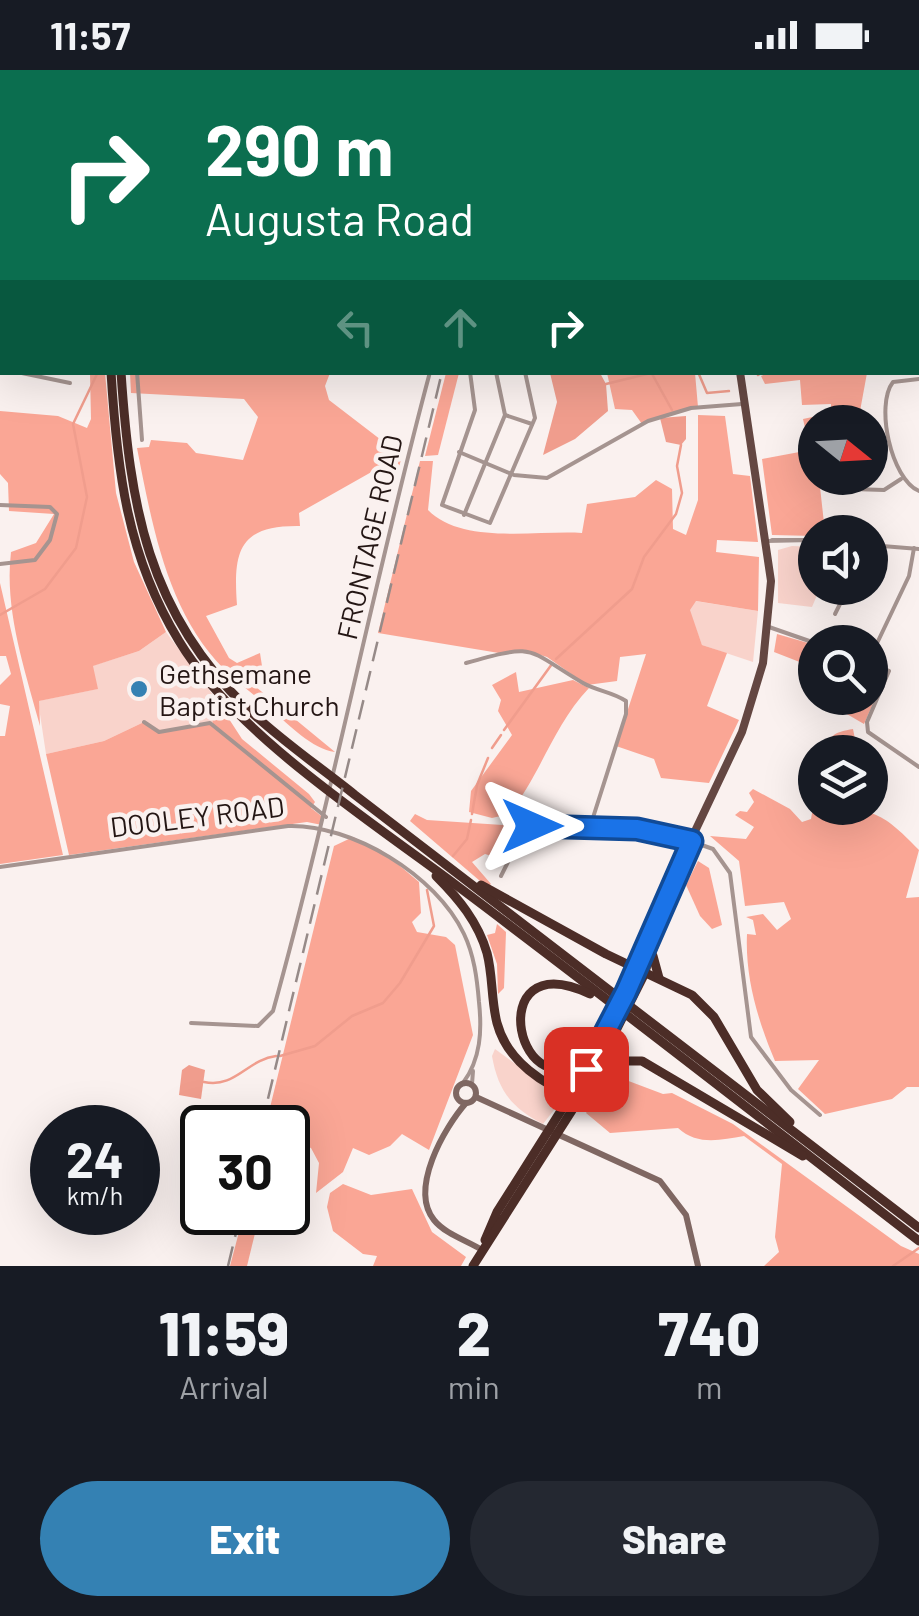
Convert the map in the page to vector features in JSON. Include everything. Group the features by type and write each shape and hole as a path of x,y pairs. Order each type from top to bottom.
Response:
{"highway":[{"path":"111,375 120,484 132,539 156,601 186,652 220,694 320,780 454,869 919,1228"},
{"path":"121,375 136,511 169,603 198,651 228,689 323,769 453,893 476,926 488,955 498,1026 514,1056 530,1072 576,1097"},
{"path":"389,834 919,1241"},
{"path":"454,869 702,1004 757,1090 812,1145"},
{"path":"653,956 658,978"},
{"path":"590,1082 641,971"},
{"path":"609,1003 573,986 554,984 536,990 520,1011 522,1042 546,1065 573,1065 616,1024"},
{"path":"576,1097 600,1043"},
{"path":"473,1266 497,1212 576,1097 614,1061 642,1061 816,1162"}],"main road":[{"path":"641,971 653,956 692,841 750,708 769,627 769,541 740,375"},
{"path":"641,971 670,884 685,859"}],"street":[{"path":"31,375 70,383"},
{"path":"137,375 142,440"},
{"name":"FRONTAGE ROAD","path":"190,1023 254,1027 269,1019 324,828 402,476 429,375"},
{"path":"470,375 475,410 442,504 490,523 532,424 525,375"},
{"path":"464,515 505,415 497,375"},
{"path":"889,376 893,382"},
{"path":"893,382 919,379"},
{"path":"893,382 884,402 900,479 919,492"},
{"path":"459,452 512,474 547,478 658,418 691,408 744,404"},
{"path":"505,415 532,424"},
{"path":"888,487 900,479"},
{"path":"0,505 50,507 57,514 50,540 35,560 0,564"},
{"path":"769,541 798,540"},
{"path":"887,625 917,549 888,546"},
{"path":"835,614 840,605"},
{"path":"769,627 798,637"},
{"path":"466,662 527,650 547,657 587,685 626,701 626,714 590,827"},
{"path":"872,715 866,729 919,767"},
{"path":"144,722 159,732 210,723 326,818"},
{"name":"DOOLEY ROAD","path":"0,868 288,826 324,828 381,850 439,900 459,924 472,953 482,1031 472,1084"},
{"path":"501,876 530,828 590,827 667,833 713,849 730,873 750,1037 791,1090 820,1115"},
{"name":"DOOLEY ROAD","path":"463,1083 473,1066"},
{"path":"455,1116 456,1090 463,1083 472,1084 476,1098 667,1186 686,1215 698,1266"},
{"path":"457,1097 466,1103"},
{"path":"476,1098 455,1116 429,1174 425,1197 434,1221 483,1248"}],"shaded area":[{"path":"90,375 105,375 116,493 134,562 166,632 139,651 93,666 98,689 39,701 40,726 13,618 11,552 36,543 54,514 9,511 8,483 0,474 0,411 58,416 87,428 91,419"},
{"path":"130,375 329,375 325,386 329,400 402,456 399,467 375,470 299,513 300,526 264,530 252,536 239,556 237,605 206,616 229,658 237,663 260,653 262,666 256,687 335,752 293,729 230,674 205,646 175,594 149,507 137,448 149,447 151,440 187,443 196,453 243,460 258,417 244,399 131,393"},
{"path":"445,375 458,375 438,455 425,456"},
{"path":"550,375 601,375 606,384 608,411 575,439 543,455 557,402"},
{"path":"607,375 695,375 698,407 642,424 632,410 615,409"},
{"path":"763,375 867,375 861,405 802,405 800,380 765,384"},
{"path":"698,415 725,416 733,474 750,476 758,542 717,540 716,552 759,557 758,611 696,601 690,610 702,645 727,653 707,706 739,720 709,783 661,778 654,759 616,746 646,654 620,657 617,681 587,685 547,657 527,651 499,653 378,633 420,461 433,461 428,510 460,528 501,534 582,533 587,504 635,497 656,480 672,489 673,529 686,535 698,500"},
{"path":"686,416 686,439 681,445 666,442 660,418"},
{"path":"798,452 798,495 821,495 823,515 798,515 798,536 772,535 762,459"},
{"path":"798,546 798,605 812,607 778,603 778,550"},
{"path":"0,583 63,855 0,864 0,736 5,736 10,706 0,704 0,685 11,674 6,656 0,656"},
{"path":"695,601 758,611 753,662 702,645 689,610"},
{"path":"166,632 216,699 206,703 200,717 212,716 214,725 159,732 144,722 104,741 46,754 38,701 97,689 92,666 139,651"},
{"path":"777,634 798,640 798,661 774,652"},
{"path":"516,672 519,692 573,680 589,688 566,718 509,814 492,818 469,812 471,791 512,735 498,711 501,700 492,685"},
{"path":"216,699 242,739 309,794 315,802 311,808 324,818 322,825 307,822 69,855 46,754 104,741 144,722 159,732 213,724 212,716 199,717 206,703"},
{"path":"848,715 868,715 864,724"},
{"path":"853,729 854,735 834,735"},
{"path":"753,789 790,809 798,818 798,825 888,822 919,850 906,898 919,897 919,1087 907,1087 892,1099 825,1114 798,1089 819,1060 775,1061 750,983 747,934 756,935 753,920 746,917 763,914 777,930 791,919 784,902 745,906 739,861 710,836 746,839 754,827 735,815 747,812 754,802 749,793"},
{"path":"415,814 427,820 516,826 525,833 508,861 485,854 472,862 491,884 487,887 410,821"},
{"path":"353,837 381,850 419,882 421,913 412,922 417,932 446,937 455,945 473,1035 429,1150 402,1134 390,1146 369,1155 353,1148 343,1172 316,1193 319,1163 310,1148 310,1105 271,1105 334,846"},
{"path":"698,861 709,868 722,925 712,929 700,916 686,885"},
{"path":"497,924 506,932 504,988 498,994 497,964 487,935 495,933"},
{"path":"495,1049 559,1096 561,1101 543,1124 515,1105 503,1089 492,1056"},
{"path":"189,1065 205,1070 201,1099 179,1095 182,1070"},
{"path":"610,1074 663,1094 672,1093 733,1124 901,1246 919,1254 919,1266 764,1266 779,1252 775,1237 782,1164 744,1136 701,1139 678,1128 610,1133 586,1113"},
{"path":"343,1184 371,1195 412,1189 432,1232 466,1257 461,1266 373,1266 377,1256 363,1254 333,1231 327,1207 330,1193"},
{"path":"238,1235 255,1235 247,1266 230,1266"}],"waterway":[{"path":"0,615 45,589 76,548 87,497 73,424 97,375"},
{"path":"606,384 643,375"},
{"path":"653,375 672,410"},
{"path":"699,375 707,393 729,391"},
{"path":"556,659 632,589 644,557 676,514 682,493 677,466 681,445"},
{"path":"504,730 552,664"},
{"path":"492,748 501,735"},
{"path":"472,814 477,785 488,758"},
{"path":"453,856 467,839 471,820"},
{"path":"280,1056 315,1046 352,1016 383,1003 400,983 434,926 427,890"},
{"path":"204,1082 233,1078 257,1062 276,1056"},
{"path":"893,1266 919,1248"}],"railway":[{"path":"267,1105 441,375"},
{"path":"228,1266 235,1235"}],"place":[{"name":"Gethsemane Baptist Church","path":"139,689"}],"route":[{"path":"532,826 637,829 674,834 692,841 613,1021 586,1069"}]}
